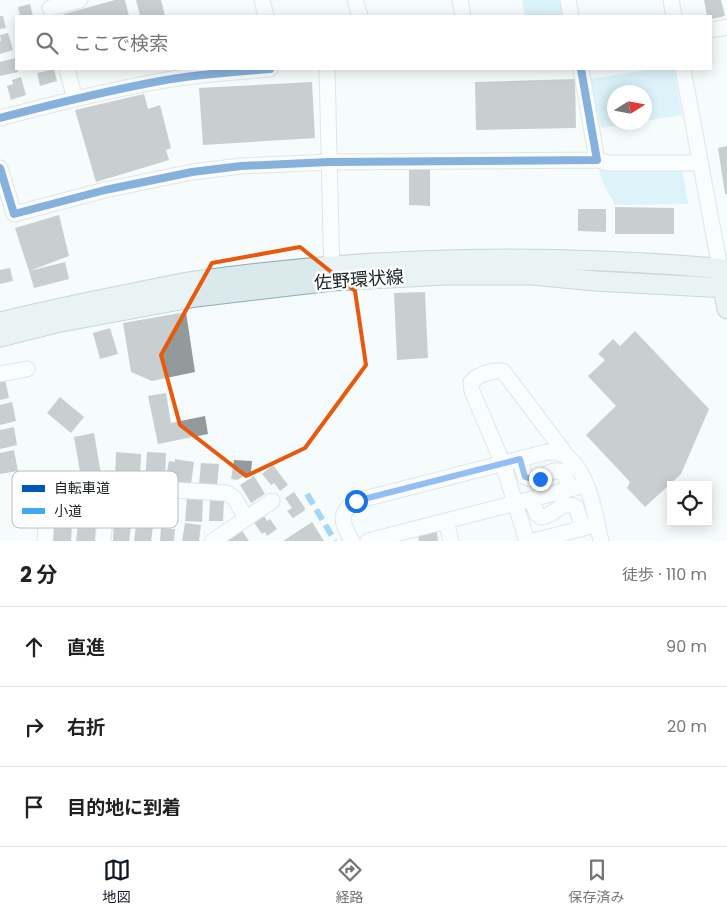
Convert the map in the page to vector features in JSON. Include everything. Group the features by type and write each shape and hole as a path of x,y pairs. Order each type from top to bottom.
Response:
{"main road":[{"name":"佐野環状線","path":"0,338 56,323 196,297 332,274 446,260 606,261 723,269"},
{"path":"723,269 727,309"},
{"name":"佐野環状線","path":"0,322 50,309 194,282 332,274 532,275 595,281 725,288"}],"street":[{"path":"50,8 80,0"},
{"path":"262,0 266,15"},
{"path":"355,0 360,15"},
{"path":"460,0 463,15"},
{"path":"568,0 572,15"},
{"path":"671,0 674,15"},
{"path":"712,30 727,27"},
{"path":"67,70 75,99"},
{"path":"0,118 75,99 161,81 216,73 256,70"},
{"path":"327,70 332,274"},
{"path":"581,70 597,160"},
{"path":"683,70 700,163 723,269"},
{"path":"0,168 14,214 105,190 192,172 242,166 328,162 597,160 609,163 700,163"},
{"path":"0,374 27,369"},
{"path":"527,541 504,464 472,391 471,382 474,378 495,370 503,371 556,443 578,469 586,485 581,531"},
{"path":"352,541 344,526 343,516 347,507 356,501 547,452 558,452 569,459"},
{"path":"520,459 525,477 535,480 550,472 561,471 565,475 570,489"},
{"path":"368,541 586,485"},
{"path":"178,490 227,493 235,499 248,516"},
{"path":"531,499 537,514 541,517 552,514 565,504 576,507 581,531"},
{"path":"213,541 248,516 257,513 272,501"},
{"path":"446,521 451,541"},
{"path":"103,541 104,528"},
{"path":"534,541 581,531 601,541"}],"highlighted area":[{"path":"300,247 355,291 366,365 305,448 246,476 180,425 161,355 212,263"}],"shaded area":[{"path":"522,0 562,0 565,15 525,15"},
{"path":"647,70 674,70 682,115 652,120 652,85 607,85 607,127 601,128 590,79"},
{"path":"598,168 682,168 688,204 615,205 605,187"}],"building":[{"path":"115,0 125,0 129,15 63,15"},
{"path":"136,0 161,0 165,15 140,15"},
{"path":"704,0 721,0 725,16 712,19 712,15 707,15"},
{"path":"30,4 33,15 20,15 18,7"},
{"path":"0,16 3,16 6,28 0,29"},
{"path":"8,33 13,50 0,54 0,35"},
{"path":"15,58 15,70 18,72 0,76 0,62"},
{"path":"54,70 57,81 40,86 37,73"},
{"path":"21,77 26,95 11,100 7,86 13,84 12,80"},
{"path":"575,79 576,128 476,130 475,82"},
{"path":"312,82 315,138 203,145 199,88"},
{"path":"144,94 148,109 160,105 171,148 166,150 169,160 96,182 75,110"},
{"path":"727,146 727,194 725,194 718,148"},
{"path":"409,167 430,167 430,206 409,205"},
{"path":"615,207 674,208 674,234 615,234"},
{"path":"578,209 606,209 606,232 578,231"},
{"path":"59,215 69,256 29,271 15,228"},
{"path":"65,262 69,279 34,288 29,271"},
{"path":"10,268 13,281 0,284 0,270"},
{"path":"425,292 428,358 397,360 394,293"},
{"path":"186,312 195,372 152,381 131,372 123,323"},
{"path":"110,328 118,354 100,359 93,333"},
{"path":"635,331 709,409 681,474 673,481 667,481 667,487 645,507 627,488 630,482 586,435 616,406 588,376 605,360 598,354 613,339 620,346"},
{"path":"5,379 9,398 0,400 0,380"},
{"path":"166,393 171,423 205,416 208,434 158,444 148,396"},
{"path":"60,397 84,417 71,433 47,413"},
{"path":"12,402 16,421 0,425 0,405"},
{"path":"14,427 17,445 0,449 0,430"},
{"path":"94,433 100,471 80,471 74,437"},
{"path":"14,450 18,471 0,474 0,453"},
{"path":"116,452 141,454 140,471 115,471"},
{"path":"147,452 166,453 165,471 146,471"},
{"path":"175,459 194,462 191,484 178,483 178,471 167,471 169,461 175,462"},
{"path":"234,460 252,461 251,472 237,480 231,479"},
{"path":"201,463 219,464 217,486 199,484"},
{"path":"273,465 288,485 280,491 274,483 271,485 262,474"},
{"path":"254,476 265,494 251,503 240,485"},
{"path":"294,492 305,508 304,511 293,518 287,511 292,508 285,498"},
{"path":"187,497 203,498 202,522 185,521"},
{"path":"210,500 224,501 223,521 209,521"},
{"path":"263,514 267,521 270,519 277,529 267,536 265,532 262,534 253,521"},
{"path":"312,522 324,541 283,541"},
{"path":"185,523 201,525 199,541 182,541"},
{"path":"52,528 72,528 71,541 51,541"},
{"path":"78,528 99,528 98,541 76,541"},
{"path":"114,528 131,528 129,541 113,541"},
{"path":"136,528 153,528 151,541 134,541"},
{"path":"161,528 175,529 174,541 160,541"},
{"path":"241,529 249,541 226,541"},
{"path":"437,532 438,541 419,541 418,536"}],"marked path":[{"path":"307,494 335,541"}],"cycle path":[{"path":"0,118 160,81 258,70"},
{"path":"0,168 14,214 105,190 192,172 241,166 329,162 597,160 581,70"}],"route":[{"path":"356,501 520,459 525,477 535,480 540,479"}]}
